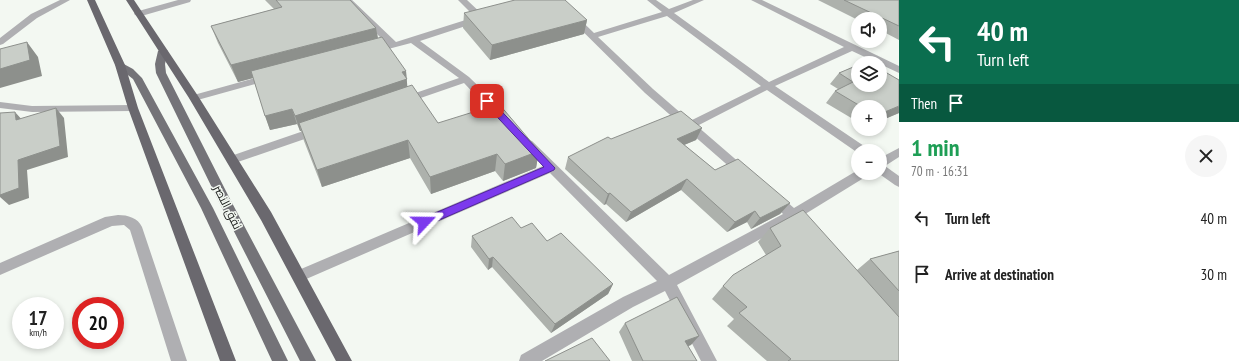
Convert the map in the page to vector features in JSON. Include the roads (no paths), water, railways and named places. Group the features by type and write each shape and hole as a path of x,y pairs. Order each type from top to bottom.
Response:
{"highway":[{"path":"91,0 120,65 133,108 228,361"},
{"path":"130,0 194,98 266,216 344,361"}],"main road":[{"name":"نفق النصر","path":"163,51 160,64 161,73 225,202 308,361"},
{"name":"نفق النصر","path":"120,65 130,71 137,78 173,142 207,208 280,361"}],"lane":[{"path":"0,42 34,16 66,0"},
{"path":"138,14 187,0"},
{"path":"347,0 393,44"},
{"path":"362,52 413,40 430,33 485,17 462,0"},
{"path":"555,0 649,91 753,180"},
{"path":"651,0 768,86 853,144"},
{"path":"592,36 667,13 700,0"},
{"path":"755,0 851,47"},
{"path":"413,40 466,79 508,123"},
{"path":"689,126 768,86 851,47"},
{"path":"854,48 899,70"},
{"path":"194,98 278,75"},
{"path":"398,102 466,79"},
{"path":"0,105 32,109 133,108"},
{"path":"232,160 330,126"},
{"path":"519,134 550,168 668,284 709,361"},
{"path":"887,160 899,152"},
{"path":"298,276 550,168"},
{"path":"887,171 899,182"},
{"path":"528,361 628,302 668,284 793,215 851,180"},
{"path":"764,190 793,215 808,232"},
{"path":"0,270 110,221 126,220 132,223 136,227 179,361"}]}
